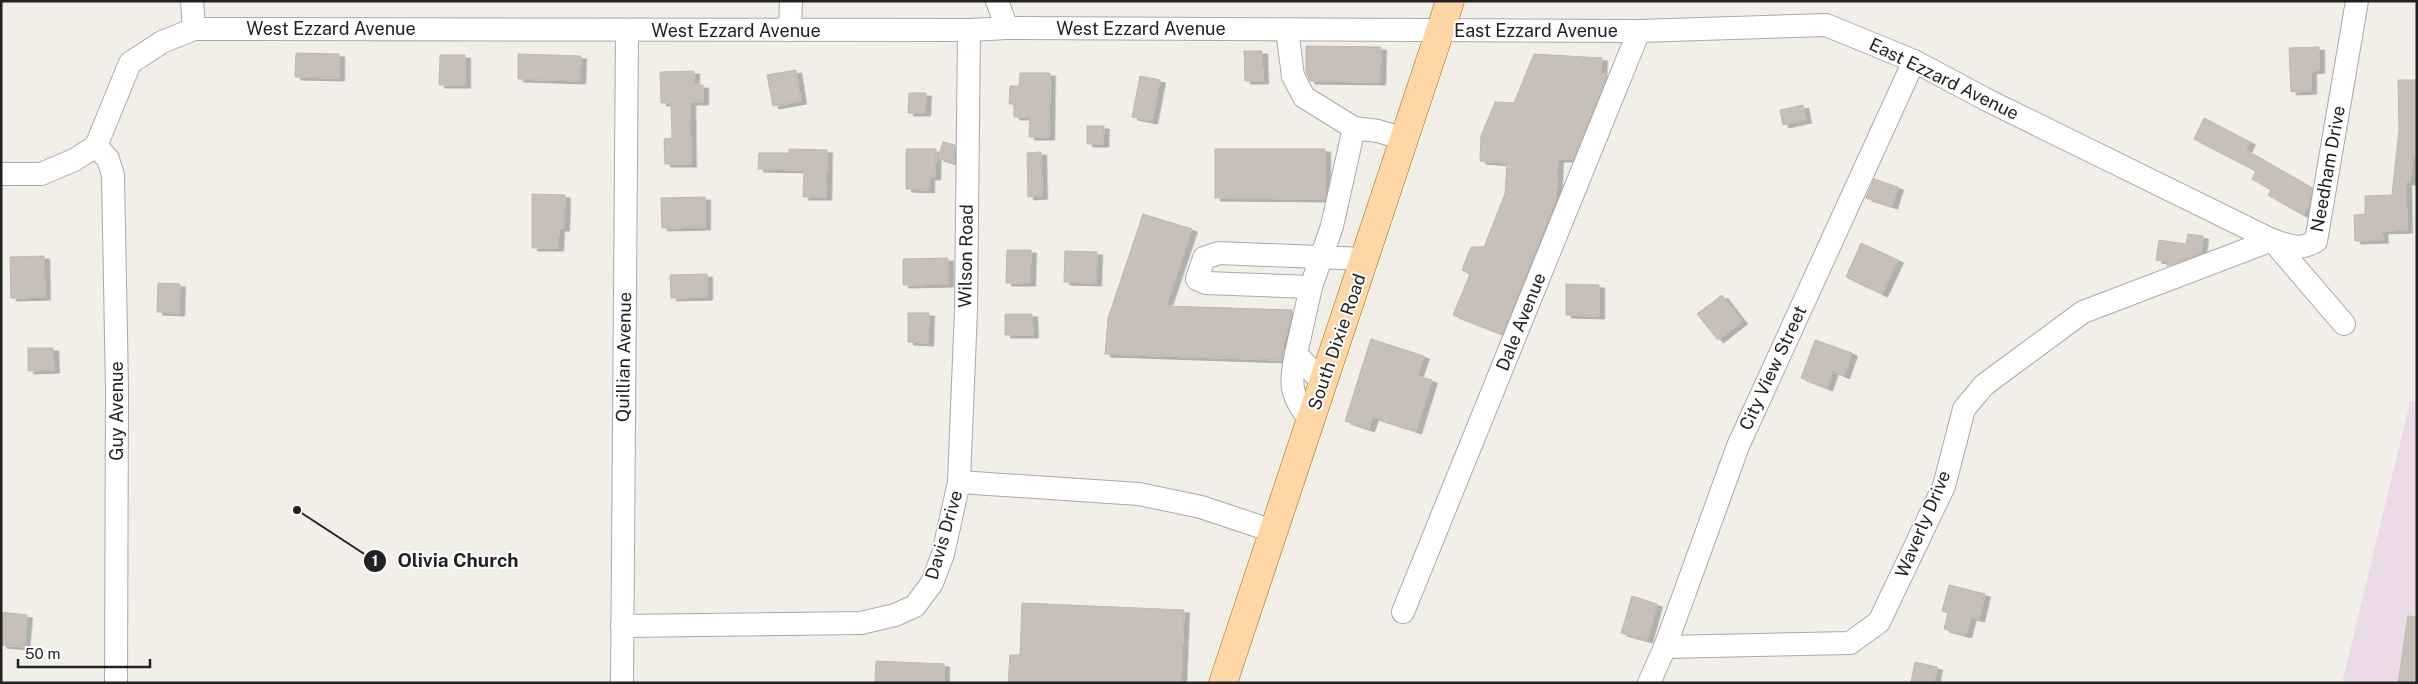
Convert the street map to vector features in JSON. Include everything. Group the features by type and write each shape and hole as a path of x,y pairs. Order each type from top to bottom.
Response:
{"main road":[{"name":"South Dixie Road","path":"1223,683 1450,1"}],"street":[{"path":"192,1 194,29"},
{"path":"790,30 791,1"},
{"path":"997,1 1007,28"},
{"name":"Needham Drive","path":"2272,240 2290,246 2305,247 2316,241 2357,1"},
{"name":"East Ezzard Avenue","path":"1440,31 1639,31 1826,24 1914,61 1989,101 2272,240"},
{"name":"West Ezzard Avenue","path":"96,146 130,62 162,42 194,29 627,31 970,30 1007,28 1440,31"},
{"name":"Wilson Road","path":"959,482 966,310 970,30"},
{"path":"1287,30 1293,76 1304,97 1354,128 1378,131 1404,139"},
{"name":"Quillian Avenue","path":"622,683 627,31"},
{"name":"Dale Avenue","path":"1403,612 1639,31"},
{"name":"City View Street","path":"1649,683 1665,647 1738,446 1914,61"},
{"path":"1310,421 1295,400 1291,377 1311,287 1332,226 1354,128"},
{"path":"1,174 41,174 74,160 96,146"},
{"name":"Guy Avenue","path":"96,146 108,158 113,175 117,389 116,683"},
{"path":"2272,240 2344,324"},
{"name":"Waverly Drive","path":"1665,647 1850,643 1879,622 1944,486 1964,408 1984,385 2083,312 2272,240"},
{"path":"1311,287 1206,283 1197,279 1204,258 1219,253 1364,259"},
{"path":"1296,354 1323,383"},
{"name":"Davis Drive","path":"622,626 860,623 895,615 915,606 932,583 938,569 959,482 1139,494 1201,507 1273,531"}],"shaded area":[{"path":"2417,400 2417,683 2342,683 2410,402"}],"building":[{"path":"1306,46 1381,47 1380,82 1310,81 1306,72"},
{"path":"2319,47 2319,70 2311,71 2311,91 2291,92 2289,48"},
{"path":"1244,51 1262,51 1263,81 1245,81"},
{"path":"296,53 339,54 339,78 295,77"},
{"path":"518,54 581,56 580,81 518,79"},
{"path":"1534,54 1602,58 1601,73 1607,75 1573,159 1558,159 1556,199 1502,334 1453,315 1470,274 1462,270 1471,247 1484,247 1505,194 1507,163 1480,161 1481,136 1495,102 1514,103"},
{"path":"440,55 465,55 465,85 439,85"},
{"path":"796,70 801,101 773,106 767,75"},
{"path":"694,71 694,85 703,85 703,102 690,102 691,164 665,164 664,139 672,138 671,103 661,103 660,72"},
{"path":"1020,73 1050,73 1049,137 1029,137 1030,117 1014,117 1014,104 1009,104 1010,86 1019,86"},
{"path":"1140,76 1160,80 1152,121 1132,117"},
{"path":"2398,80 2417,80 2417,155 2413,155 2410,182 2406,182 2407,230 2382,231 2383,240 2355,241 2354,215 2365,214 2365,196 2392,195 2399,130"},
{"path":"909,93 926,93 925,113 908,113"},
{"path":"1803,105 1806,120 1783,125 1780,110"},
{"path":"2204,118 2250,142 2246,150 2312,188 2309,205 2303,215 2268,195 2271,190 2252,179 2256,171 2194,139"},
{"path":"1087,126 1104,126 1103,144 1087,144"},
{"path":"943,142 955,145 954,163 938,158"},
{"path":"789,149 827,150 826,197 803,197 804,170 758,169 759,153 789,153"},
{"path":"906,149 936,149 935,177 929,177 929,190 906,189"},
{"path":"1215,149 1325,149 1325,199 1215,198"},
{"path":"1041,152 1042,196 1028,197 1027,153"},
{"path":"1874,179 1898,187 1892,206 1866,198"},
{"path":"532,194 565,195 564,228 559,228 558,248 532,248"},
{"path":"705,197 705,227 662,228 661,198"},
{"path":"1143,214 1192,229 1166,306 1292,310 1286,336 1284,336 1282,360 1105,354 1108,318"},
{"path":"2188,234 2203,236 2201,253 2167,266 2168,262 2156,260 2159,240 2186,244"},
{"path":"1861,243 1898,260 1882,294 1846,277"},
{"path":"1007,250 1031,250 1030,283 1006,283"},
{"path":"1065,251 1097,252 1096,283 1064,282"},
{"path":"44,256 45,297 11,298 10,257"},
{"path":"948,258 948,284 903,285 903,259"},
{"path":"707,274 707,297 671,298 670,275"},
{"path":"158,283 180,284 179,313 157,312"},
{"path":"1566,284 1599,285 1599,316 1566,315"},
{"path":"1722,295 1742,321 1718,340 1697,314"},
{"path":"908,313 929,313 928,343 908,342"},
{"path":"1005,314 1032,314 1033,335 1005,335"},
{"path":"1371,339 1424,356 1417,376 1432,380 1416,431 1373,417 1369,429 1345,421"},
{"path":"1815,340 1852,353 1844,376 1833,371 1827,388 1801,378"},
{"path":"28,348 53,348 54,370 28,371"},
{"path":"1949,585 1985,594 1979,619 1971,617 1966,635 1944,629 1948,613 1942,611"},
{"path":"1632,596 1657,604 1647,640 1621,633"},
{"path":"1022,603 1184,610 1181,683 1008,683 1010,655 1020,655"},
{"path":"1,612 27,615 24,647 1,645"},
{"path":"2408,616 2417,617 2417,683 2398,683"},
{"path":"876,661 944,664 944,683 875,683"},
{"path":"1915,662 1937,667 1934,683 1911,683"}],"place":[{"name":"Olivia Church","path":"297,510"}]}
